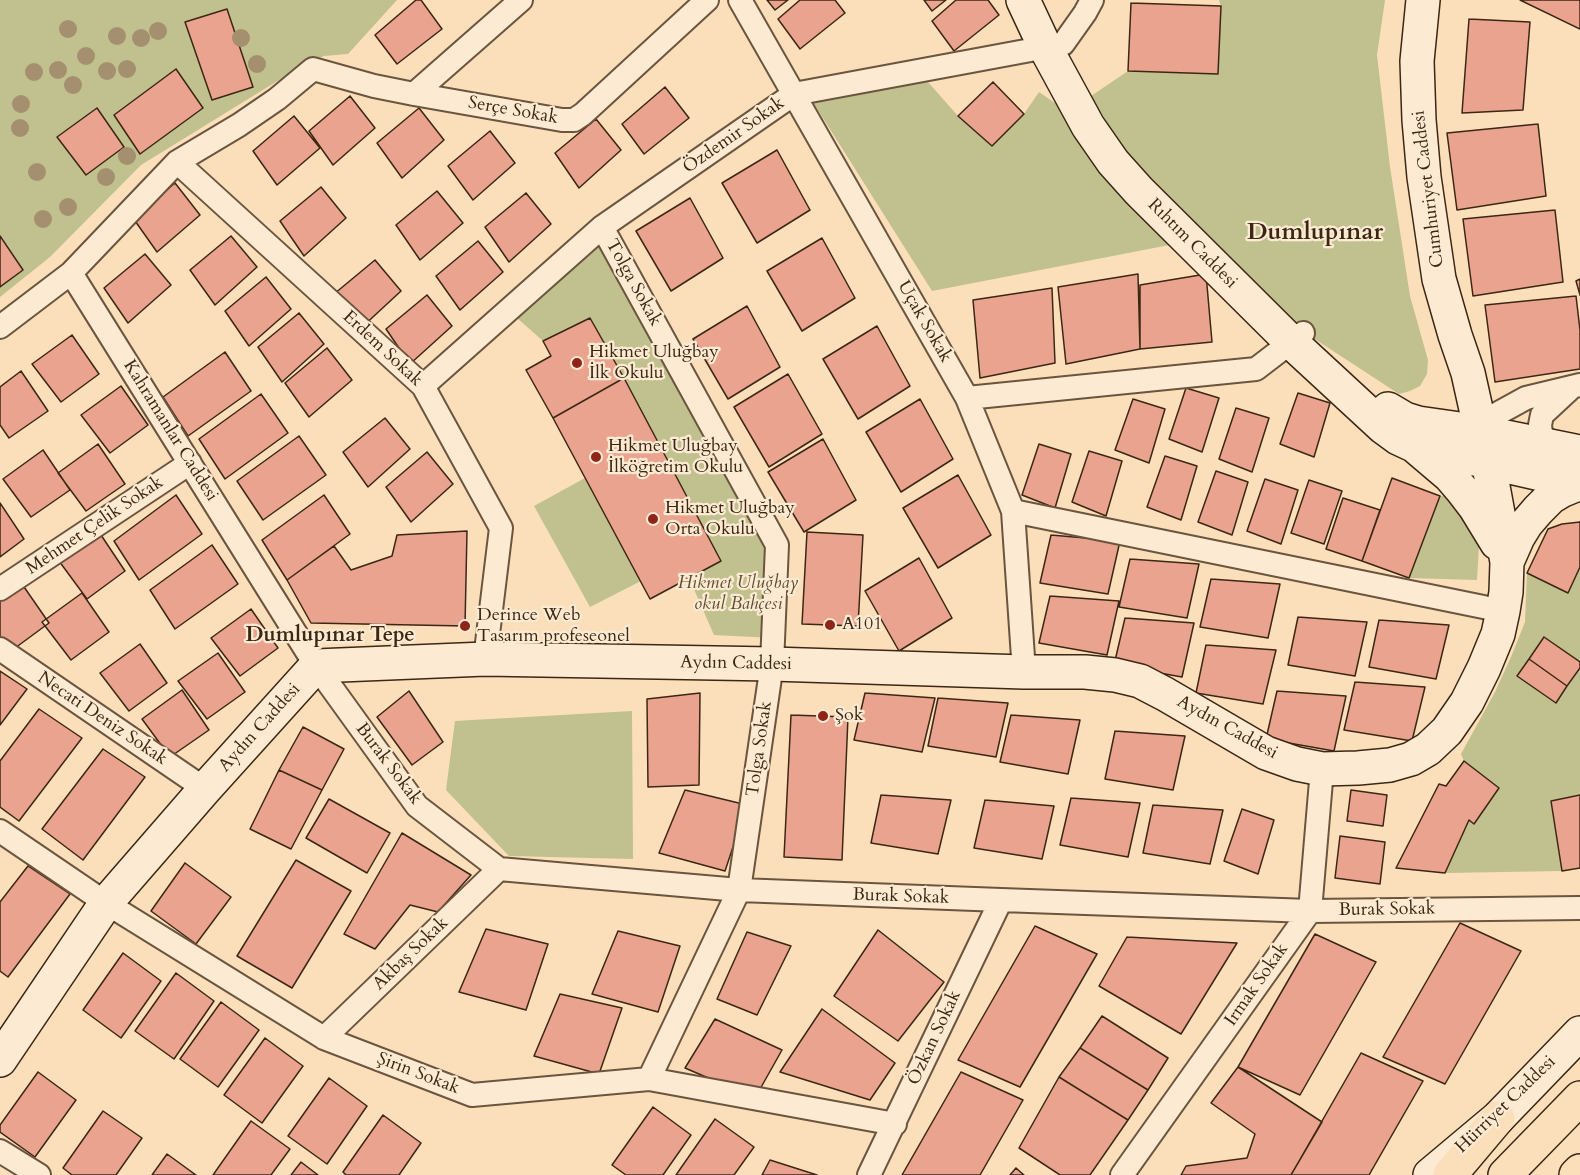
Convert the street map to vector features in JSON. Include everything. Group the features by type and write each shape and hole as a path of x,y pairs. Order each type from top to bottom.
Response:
{"highway":[{"path":"1505,1175 1580,1098"},
{"path":"1450,1175 1498,1118"},
{"path":"1576,1175 1580,1171"}],"street":[{"path":"414,94 520,0"},
{"name":"Serçe Sokak","path":"177,162 239,125 277,99 313,69 374,86 414,94 562,120 574,120 584,114 707,0"},
{"name":"Uçak Sokak","path":"740,0 967,398 1013,511 1024,672"},
{"name":"Rıhtım Caddesi","path":"1023,0 1120,144 1144,174 1298,337 1408,427 1436,463 1462,490 1507,562"},
{"name":"Rıhtım Caddesi","path":"1040,0 1054,46"},
{"path":"1054,46 1085,13 1092,0"},
{"name":"Cumhuriyet Caddesi","path":"1423,0 1417,61 1424,177 1439,279 1468,373"},
{"name":"Özdemir Sokak","path":"423,386 602,227 794,94 1054,46"},
{"path":"0,327 71,273 177,162"},
{"name":"Erdem Sokak","path":"177,162 423,386 501,528 485,659"},
{"name":"Tolga Sokak","path":"602,227 777,545 772,664 739,890 649,1079"},
{"name":"Kahramanlar Caddesi","path":"71,273 316,666"},
{"path":"967,398 1256,369 1298,337"},
{"path":"1408,427 1438,414 1449,405 1458,394 1468,373"},
{"path":"1468,373 1490,435 1507,562"},
{"path":"1490,435 1526,398 1577,386"},
{"path":"1565,448 1541,433 1540,425 1542,415 1559,398 1577,386"},
{"path":"1408,427 1490,435 1565,448"},
{"path":"1490,435 1580,483"},
{"name":"Mehmet Çelik Sokak","path":"0,589 189,463"},
{"path":"1507,562 1522,530 1538,510 1551,497 1580,483"},
{"path":"1013,511 1503,611"},
{"name":"Aydın Caddesi","path":"0,1060 106,903 204,789 316,666 485,659 1085,672 1115,675 1140,681 1266,753 1297,764 1323,768 1358,768 1390,765 1411,759 1428,749 1447,731 1467,702 1498,634 1506,592 1507,562"},
{"name":"Necati Deniz Sokak","path":"0,649 204,789"},
{"name":"Burak Sokak","path":"316,666 417,806 498,869 739,890 1001,900 1310,911 1580,908"},
{"path":"1310,911 1323,768"},
{"name":"Şirin Sokak","path":"0,831 106,903 324,1038 472,1095 649,1079 895,1124"},
{"name":"Akbaş Sokak","path":"324,1038 498,869"},
{"name":"Özkan Sokak","path":"869,1175 1001,900"},
{"name":"Irmak Sokak","path":"1122,1175 1310,911"},
{"name":"Hürriyet Caddesi","path":"1430,1175 1498,1118 1580,1033"},
{"path":"0,1150 39,1175"}],"green space":[{"path":"0,0 397,0 348,54 324,56 305,64 141,165 50,257 0,297"},
{"path":"1219,0 1385,0 1377,55 1390,167 1410,296 1428,360 1427,374 1420,386 1399,394 1304,332 1144,174 1120,144 1091,96 1128,71 1218,74 1221,6"},
{"path":"928,82 958,116 992,146 1024,114 1039,92 1088,126 1190,241 932,291 811,99"},
{"name":"Hikmet Uluğbay okul Bahçesi","path":"602,227 777,545 773,638 714,635 689,578 721,560 590,318 543,341 508,310"},
{"path":"585,478 641,581 590,607 534,506"},
{"path":"1453,495 1479,545 1477,580 1409,578 1440,496"},
{"path":"1580,567 1580,662 1544,637 1517,676 1556,703 1580,668 1580,795 1551,801 1562,871 1445,873 1469,820 1475,823 1499,789 1464,761 1461,754 1495,692 1525,622 1527,573 1568,593"},
{"path":"632,711 633,859 509,856 446,790 455,721"}],"building":[{"path":"416,0 421,0 442,29 397,64 375,35"},
{"path":"767,0 788,0 775,10"},
{"path":"800,0 835,0 845,13 800,49 778,19"},
{"path":"924,0 946,0 932,11"},
{"path":"956,0 988,0 999,15 954,51 932,21"},
{"path":"1520,0 1580,0 1580,29"},
{"path":"1131,3 1221,6 1218,74 1128,71"},
{"path":"227,9 253,87 212,100 185,22"},
{"path":"1469,19 1530,22 1523,110 1462,113"},
{"path":"176,69 203,108 140,154 114,115"},
{"path":"993,82 1024,114 992,146 958,116"},
{"path":"665,87 689,118 644,154 622,124"},
{"path":"350,96 375,128 333,165 309,131"},
{"path":"97,108 124,147 86,175 57,137"},
{"path":"419,108 444,140 402,178 377,143"},
{"path":"294,116 320,148 277,185 253,151"},
{"path":"596,119 621,150 579,188 555,153"},
{"path":"1538,124 1546,196 1457,210 1447,133"},
{"path":"490,131 515,163 473,200 448,166"},
{"path":"777,150 810,210 757,243 722,183"},
{"path":"175,183 200,215 157,252 133,218"},
{"path":"321,187 346,218 304,256 280,221"},
{"path":"437,191 463,223 420,260 396,225"},
{"path":"526,193 551,224 509,262 485,227"},
{"path":"690,198 723,258 671,291 636,231"},
{"path":"1555,210 1563,282 1473,296 1463,219"},
{"path":"0,236 23,270 0,287"},
{"path":"231,236 257,267 215,305 190,270"},
{"path":"822,238 855,298 802,331 767,271"},
{"path":"478,241 503,272 460,310 436,276"},
{"path":"145,254 171,285 128,323 104,288"},
{"path":"375,260 401,291 360,329 334,294"},
{"path":"1138,274 1140,349 1066,364 1058,287"},
{"path":"1206,274 1212,342 1140,349 1140,285"},
{"path":"266,277 291,309 249,346 225,311"},
{"path":"1580,279 1580,295 1576,281"},
{"path":"1052,288 1055,363 980,378 973,300"},
{"path":"427,295 452,326 410,364 386,329"},
{"path":"1576,296 1580,330 1580,369 1495,382 1485,305"},
{"path":"747,306 780,367 728,399 693,339"},
{"path":"299,313 324,344 282,382 258,347"},
{"name":"Hikmet Uluğbay İlk Okulu","path":"590,318 624,378 553,418 526,370 551,356 543,341"},
{"path":"877,326 910,386 858,419 823,359"},
{"path":"72,335 99,374 61,402 32,364"},
{"path":"327,348 352,380 309,417 285,383"},
{"path":"225,352 251,391 188,436 163,397"},
{"path":"21,371 48,411 9,438 0,425 0,387"},
{"path":"788,374 822,434 769,467 734,407"},
{"name":"Hikmet Uluğbay Orta Okulu","path":"624,378 721,561 650,599 553,418"},
{"path":"121,386 148,425 110,453 81,415"},
{"path":"1186,388 1219,398 1202,452 1169,439"},
{"path":"1298,393 1330,403 1314,457 1280,444"},
{"path":"261,394 288,433 225,479 199,439"},
{"path":"920,399 953,459 901,492 866,432"},
{"path":"1133,399 1165,409 1149,463 1115,450"},
{"path":"1236,408 1269,418 1252,472 1219,459"},
{"path":"385,418 410,449 368,487 343,452"},
{"path":"299,436 326,475 263,520 237,481"},
{"path":"823,439 856,500 804,532 768,472"},
{"path":"98,444 125,484 86,511 58,473"},
{"path":"1039,444 1071,454 1055,508 1022,495"},
{"path":"43,450 70,490 31,517 3,479"},
{"path":"1089,451 1122,461 1106,516 1072,502"},
{"path":"427,452 453,484 411,522 386,487"},
{"path":"1165,456 1197,466 1181,520 1147,507"},
{"path":"1216,471 1248,482 1232,535 1198,522"},
{"path":"958,475 991,535 938,568 903,508"},
{"path":"1392,478 1440,496 1409,578 1362,561"},
{"path":"1265,479 1298,490 1281,544 1247,531"},
{"path":"1309,480 1342,491 1324,544 1291,533"},
{"path":"176,495 202,534 139,580 114,541"},
{"path":"324,495 350,534 287,580 262,540"},
{"path":"1343,498 1380,510 1362,561 1326,549"},
{"path":"0,503 24,539 0,557"},
{"path":"1580,522 1580,567 1568,593 1527,573 1548,529 1562,524"},
{"path":"467,531 465,626 311,623 287,580 334,546 351,570 392,556 397,535"},
{"path":"99,532 125,571 87,599 59,561"},
{"path":"807,532 863,535 858,626 802,624"},
{"path":"1051,535 1120,541 1108,594 1040,583"},
{"path":"212,545 238,584 175,629 150,590"},
{"path":"919,558 952,618 899,651 865,591"},
{"path":"1130,559 1199,564 1187,618 1119,607"},
{"path":"1211,579 1280,584 1268,638 1200,627"},
{"path":"22,584 49,623 11,651 0,637 0,600"},
{"path":"82,593 109,632 71,660 42,622"},
{"path":"1050,596 1119,601 1107,655 1039,643"},
{"path":"251,609 278,648 240,676 211,638"},
{"path":"1298,617 1367,622 1355,676 1288,665"},
{"path":"1125,618 1194,623 1182,677 1114,665"},
{"path":"1379,620 1449,625 1436,679 1369,667"},
{"path":"1544,637 1580,662 1580,668 1567,686 1529,659"},
{"path":"140,644 167,683 129,711 100,673"},
{"path":"1206,645 1276,650 1263,704 1196,693"},
{"path":"218,653 245,692 207,719 178,681"},
{"path":"1529,659 1567,686 1556,703 1517,676"},
{"path":"0,671 27,689 0,725"},
{"path":"1355,682 1425,687 1412,741 1344,730"},
{"path":"182,690 209,730 170,757 142,719"},
{"path":"409,691 443,742 412,765 377,717"},
{"path":"1277,691 1346,696 1334,751 1266,739"},
{"path":"700,693 699,785 648,787 647,699"},
{"path":"865,693 935,698 922,752 854,740"},
{"path":"938,698 1008,703 996,757 928,746"},
{"path":"39,709 82,738 19,821 0,807 0,761"},
{"path":"791,715 848,717 842,860 784,857"},
{"path":"1011,715 1080,720 1068,774 1000,762"},
{"path":"303,727 344,749 322,790 279,770"},
{"path":"1115,731 1185,736 1173,790 1105,779"},
{"path":"103,749 145,777 83,860 42,829"},
{"path":"1464,761 1499,788 1474,824 1469,820 1445,873 1396,868 1439,784 1446,786"},
{"path":"279,770 322,790 291,849 250,829"},
{"path":"685,790 747,805 725,871 659,853"},
{"path":"1351,790 1387,795 1383,826 1347,821"},
{"path":"881,795 951,800 938,854 871,843"},
{"path":"1580,795 1580,868 1562,871 1551,801"},
{"path":"1071,798 1140,803 1128,857 1060,845"},
{"path":"329,799 390,833 367,873 306,838"},
{"path":"985,800 1054,806 1042,859 974,848"},
{"path":"1153,805 1223,810 1210,864 1143,853"},
{"path":"1242,809 1274,820 1258,874 1224,861"},
{"path":"402,833 471,875 438,912 410,905 375,949 344,934"},
{"path":"1340,836 1385,842 1380,884 1335,878"},
{"path":"296,860 351,891 292,988 237,956"},
{"path":"185,863 231,897 196,944 151,911"},
{"path":"28,866 70,894 8,977 0,971 0,902"},
{"path":"1460,923 1521,951 1445,1084 1383,1057"},
{"path":"1035,926 1097,954 1020,1087 958,1060"},
{"path":"486,929 548,944 526,1010 459,992"},
{"path":"878,930 944,982 898,1041 834,996"},
{"path":"618,931 680,946 658,1012 592,994"},
{"path":"747,932 791,946 757,1015 717,999"},
{"path":"1315,934 1376,962 1300,1095 1238,1067"},
{"path":"1127,937 1237,943 1181,1034 1099,986"},
{"path":"123,953 161,981 121,1038 83,1010"},
{"path":"176,973 214,1001 174,1059 135,1031"},
{"path":"560,994 622,1008 599,1074 534,1056"},
{"path":"221,1002 259,1030 218,1087 180,1059"},
{"path":"822,1009 895,1063 870,1100 780,1072"},
{"path":"1102,1016 1168,1058 1148,1090 1080,1048"},
{"path":"715,1019 782,1050 755,1098 685,1068"},
{"path":"265,1038 303,1066 262,1123 224,1095"},
{"path":"1080,1048 1148,1090 1128,1120 1059,1077"},
{"path":"1361,1053 1423,1081 1369,1175 1291,1175"},
{"path":"1238,1067 1322,1122 1291,1175 1181,1175 1186,1166 1247,1158 1255,1134 1211,1103"},
{"path":"38,1072 76,1100 35,1157 0,1132 0,1125"},
{"path":"961,1072 1023,1100 980,1175 902,1175"},
{"path":"1059,1077 1128,1120 1090,1175 1060,1175 1019,1148"},
{"path":"329,1078 367,1106 327,1164 288,1136"},
{"path":"653,1107 691,1135 663,1175 626,1175 612,1165"},
{"path":"103,1111 142,1138 116,1175 72,1175 63,1168"},
{"path":"383,1115 421,1143 399,1175 346,1175 343,1172"},
{"path":"715,1119 754,1147 734,1175 676,1175"},
{"path":"251,1121 290,1149 271,1175 213,1175"},
{"path":"167,1154 196,1175 152,1175"},
{"path":"770,1160 817,1175 762,1175"},
{"path":"301,1162 318,1175 291,1175"},
{"path":"1016,1168 1024,1175 1010,1175"}],"place":[{"name":"Hikmet Uluğbay İlk Okulu","path":"577,363"},
{"name":"Hikmet Uluğbay İlköğretim Okulu","path":"596,457"},
{"name":"Hikmet Uluğbay Orta Okulu","path":"653,519"},
{"name":"A101","path":"830,625"},
{"name":"Derince Web Tasarım profeseonel","path":"465,626"},
{"name":"Şok","path":"823,716"}],"district":[{"name":"Dumlupınar","path":"1315,233"},
{"name":"Dumlupınar Tepe","path":"330,636"}]}
